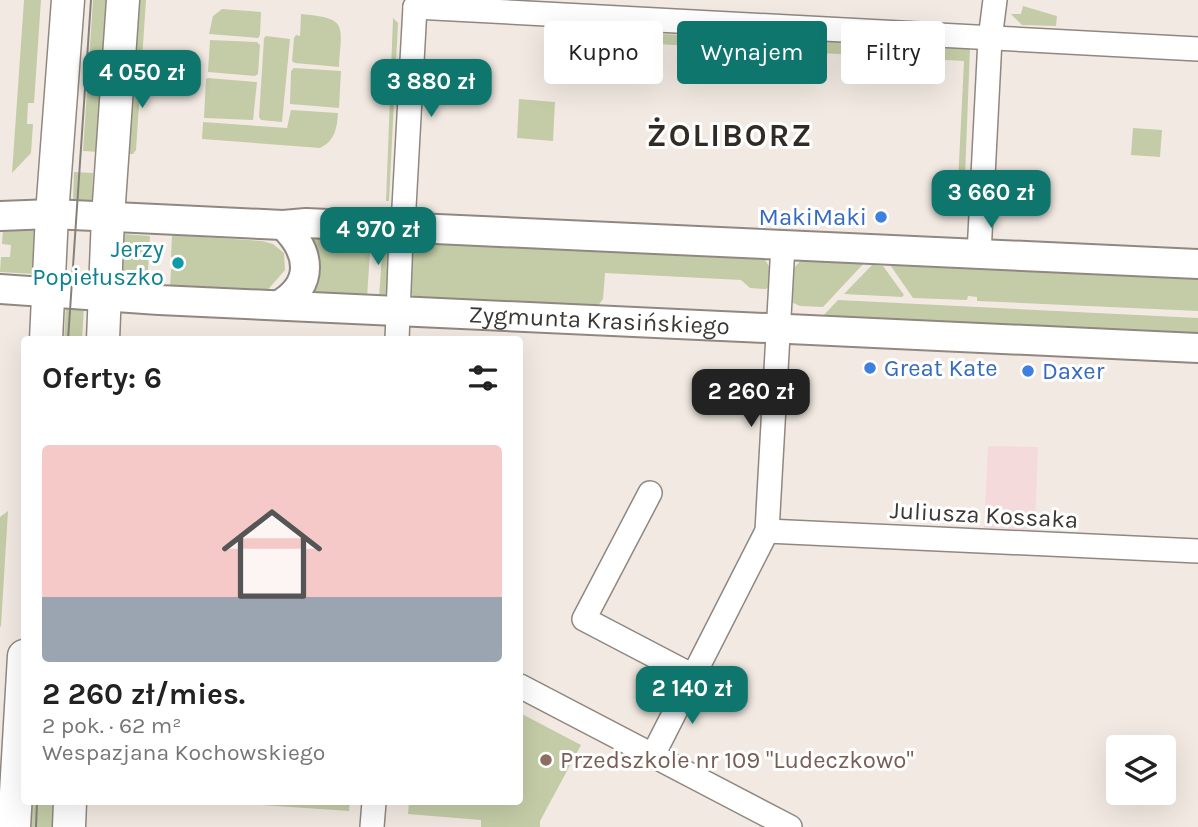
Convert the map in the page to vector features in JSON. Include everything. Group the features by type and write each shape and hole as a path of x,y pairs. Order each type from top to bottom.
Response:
{"main road":[{"path":"46,336 68,0"},
{"path":"103,336 108,216 123,0"},
{"path":"14,827 21,707"},
{"path":"69,827 71,805"}],"street":[{"path":"979,254 990,39 995,0"},
{"path":"397,336 412,3 990,39 1198,48"},
{"path":"0,216 52,214 283,225 306,223 1198,264"},
{"path":"279,305 294,296 300,287 305,262 294,238 283,225"},
{"path":"653,755 767,531 783,245"},
{"name":"Zygmunta Krasińskiego","path":"0,289 104,297 1198,348"},
{"path":"650,493 584,619 693,677"},
{"name":"Juliusza Kossaka","path":"767,531 1198,551"},
{"path":"523,688 790,827"},
{"path":"372,827 374,805"}],"shaded area":[{"path":"988,446 1038,447 1035,530 984,528"}],"green space":[{"path":"24,0 41,0 34,103 28,103 27,124 33,124 31,153 12,173"},
{"path":"93,0 110,0 100,152 83,151"},
{"path":"135,0 146,0 136,150 133,154 125,154"},
{"path":"1023,6 1057,16 1056,26 1022,25 1011,14 1021,14"},
{"path":"222,9 261,12 258,38 209,34 213,16"},
{"path":"301,14 327,18 339,26 339,67 292,61 294,38 296,35 300,36"},
{"path":"393,18 398,23 389,201 386,201"},
{"path":"663,34 677,35 677,45 663,44"},
{"path":"266,36 290,39 282,122 261,120 259,117"},
{"path":"210,40 257,42 260,45 258,74 255,76 208,72"},
{"path":"827,42 841,42 841,54 827,53"},
{"path":"945,47 970,48 964,202 957,202 964,61 945,60"},
{"path":"294,68 341,71 339,108 290,104 291,71"},
{"path":"208,78 257,82 253,120 204,118"},
{"path":"519,99 555,102 553,141 517,138"},
{"path":"291,110 338,113 332,138 320,148 202,139 203,122 287,128"},
{"path":"1133,128 1162,130 1160,157 1131,155"},
{"path":"74,172 93,173 92,201 73,200"},
{"path":"3,229 37,231 35,274 0,272 1,257 10,257 11,245 2,244"},
{"path":"123,234 150,236 147,288 119,284"},
{"path":"309,234 371,236 367,298 305,296 315,273 317,257"},
{"path":"172,235 273,244 284,253 285,270 265,293 170,289 171,269 183,270 184,258 171,257"},
{"path":"383,237 389,245 388,293 379,299"},
{"path":"421,239 764,258 773,273 773,283 766,289 750,288 741,280 605,273 603,299 594,311 416,299 409,291 409,262 416,243"},
{"path":"804,259 865,262 823,307 800,306 789,301 790,283 792,272"},
{"path":"886,259 1198,274 1198,311 977,301 977,297 968,296 967,300 913,298"},
{"path":"872,265 883,266 904,295 902,297 844,294"},
{"path":"838,300 1198,318 1198,338 821,318"},
{"path":"66,306 84,307 82,336 64,336"},
{"path":"8,511 1,626 0,627 0,517"},
{"name":"Przedszkole nr 109 \"Ludeczkowo\"","path":"523,715 581,745 540,821 540,827 481,827 481,820 408,814 409,805 523,805"},
{"path":"27,805 57,805 55,827 26,827"},
{"path":"261,805 350,805 349,811"}],"tram line":[{"path":"68,336 91,0"},
{"path":"36,827 37,805"}],"place":[{"name":"MakiMaki","path":"881,217"},
{"name":"Jerzy Popiełuszko","path":"178,263"},
{"name":"Great Kate","path":"870,368"},
{"name":"Daxer","path":"1028,371"},
{"name":"Przedszkole nr 109 \"Ludeczkowo\"","path":"546,760"}],"district":[{"name":"ŻOLIBORZ","path":"730,135"}]}
